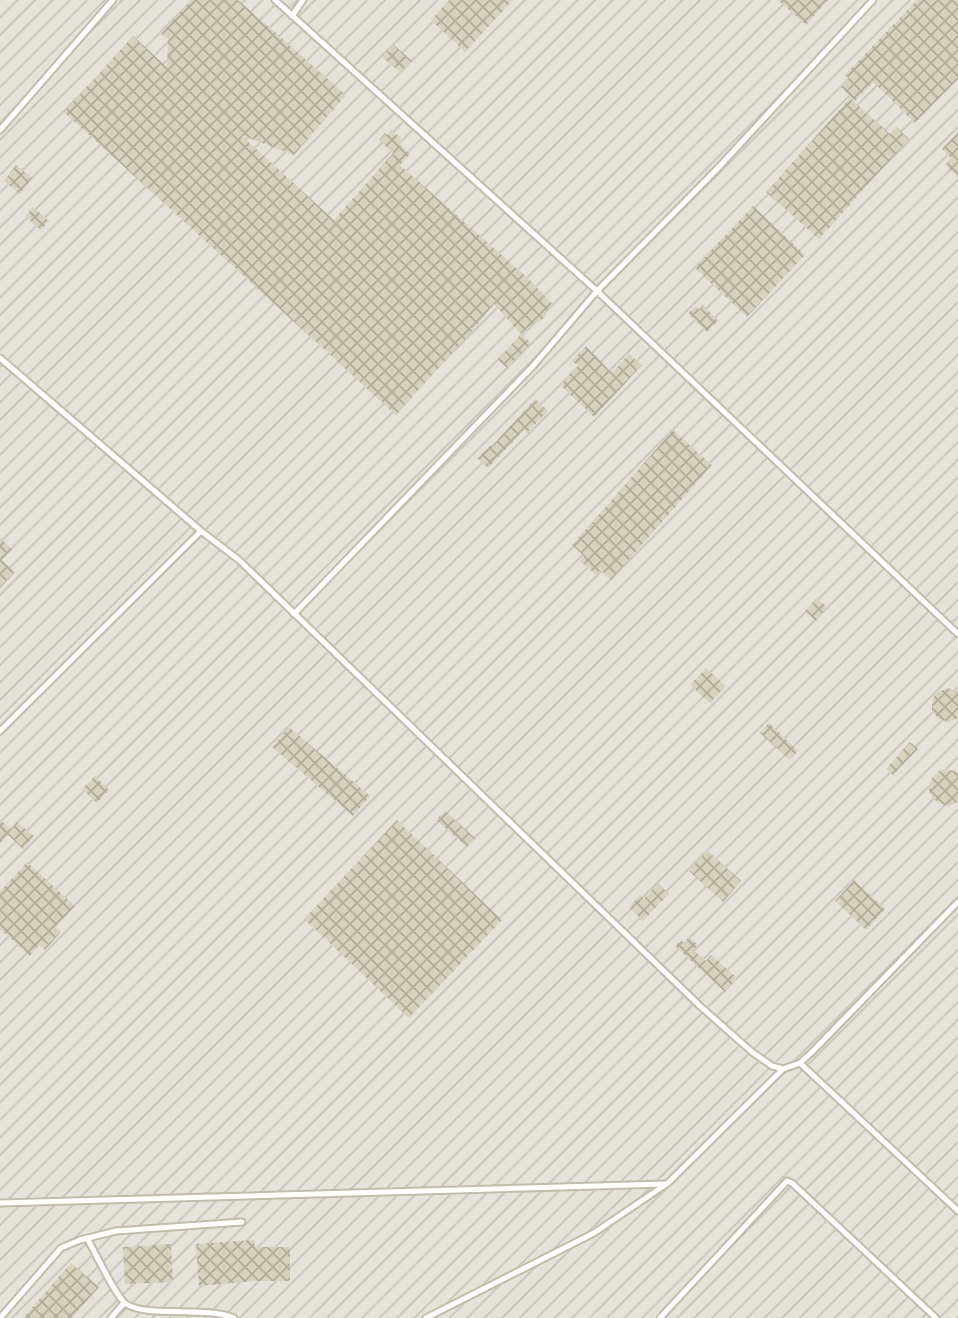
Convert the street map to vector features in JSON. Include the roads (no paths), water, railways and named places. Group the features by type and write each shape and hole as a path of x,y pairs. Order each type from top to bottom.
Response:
{"lane":[{"path":"0,130 113,0"},
{"path":"275,0 597,291 958,634"},
{"path":"292,16 303,0"},
{"path":"294,614 533,366 597,291 717,169 873,0"},
{"path":"0,358 201,531 239,560 700,1006 752,1052 772,1066 783,1069"},
{"path":"0,731 201,531"},
{"path":"426,1318 594,1233 668,1183 783,1069 800,1063 958,902"},
{"path":"800,1063 958,1211"},
{"path":"660,1318 787,1181 936,1318"},
{"path":"0,1203 668,1183"},
{"path":"0,1318 61,1248 116,1231 242,1222"},
{"path":"88,1238 124,1303 139,1311 200,1312 234,1318"},
{"path":"111,1318 124,1303"}]}
